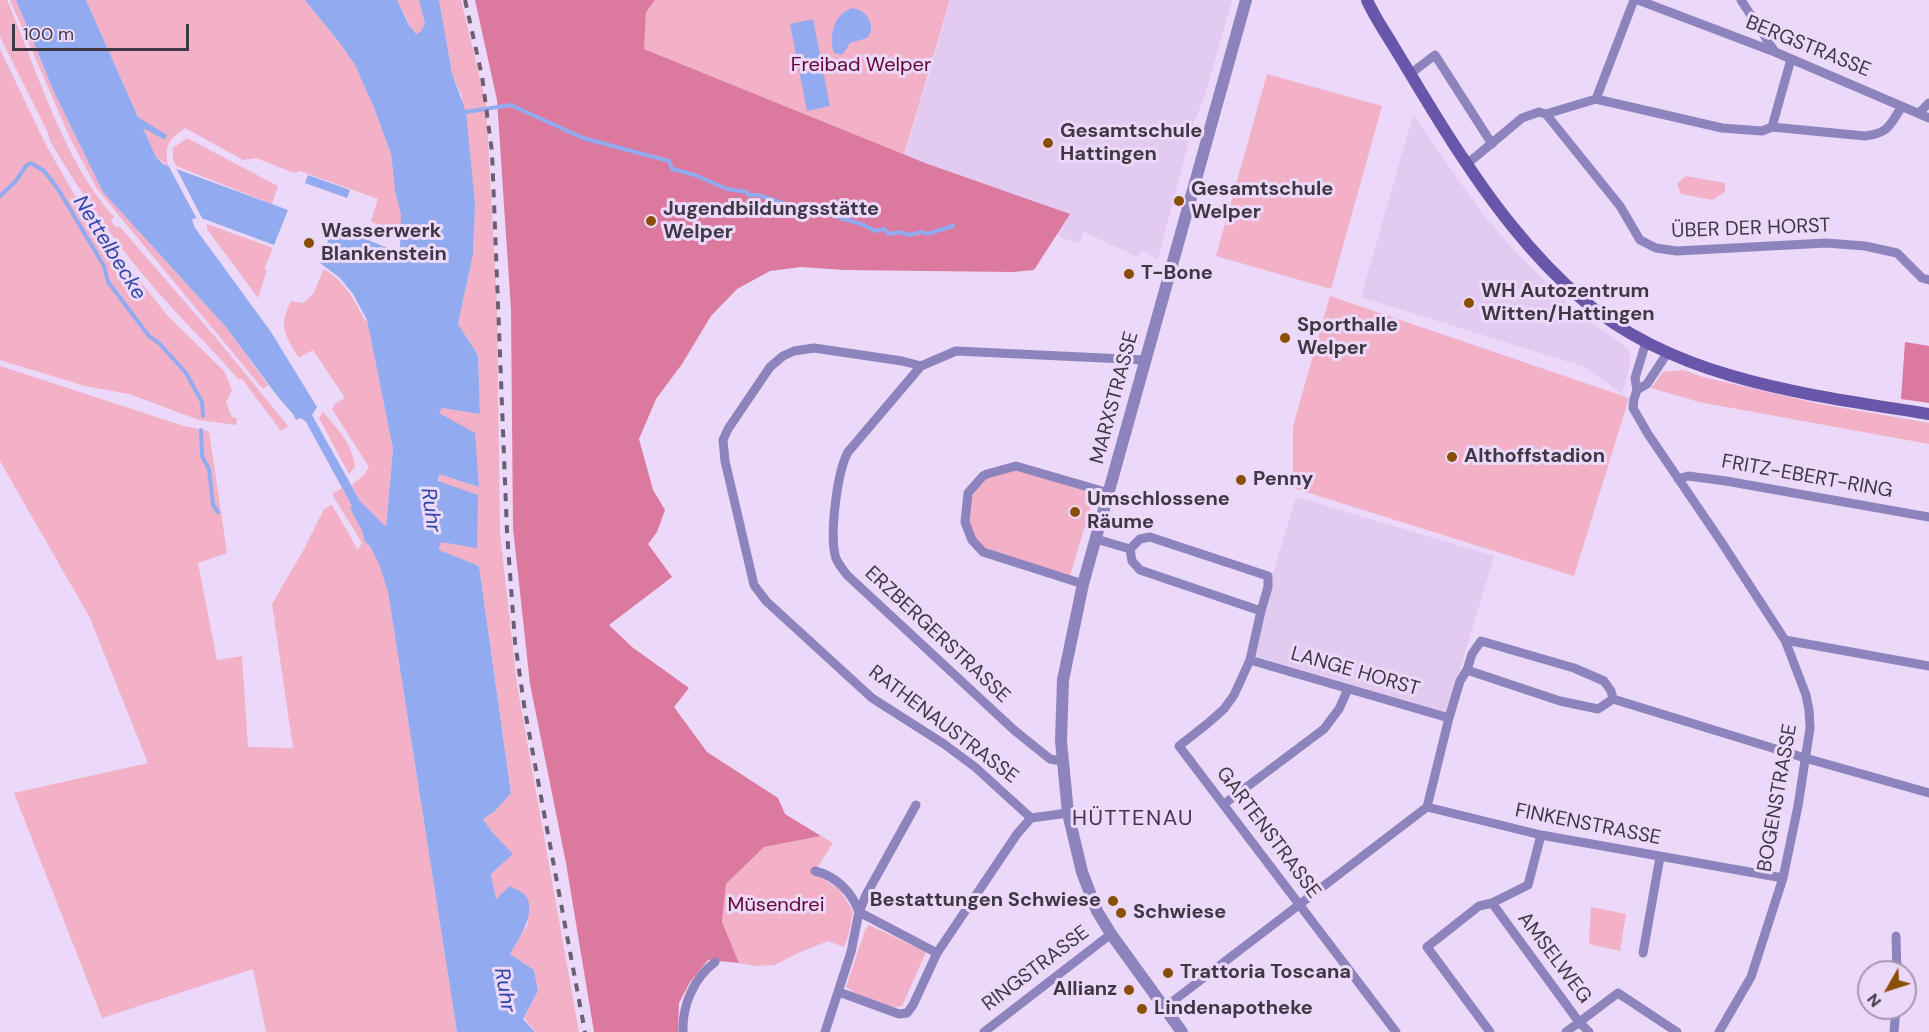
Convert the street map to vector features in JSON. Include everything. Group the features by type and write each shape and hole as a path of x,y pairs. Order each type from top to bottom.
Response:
{"main road":[{"path":"1366,0 1467,164 1520,236 1546,266 1600,313 1647,342 1708,368 1751,381 1821,397 1929,414"}],"street":[{"name":"MARXSTRASSE","path":"1182,1032 1111,934 1089,893 1068,813 1061,741 1064,680 1083,584 1246,0"},
{"path":"1596,99 1636,0"},
{"name":"BERGSTRASSE","path":"1636,0 1775,52 1929,118"},
{"path":"1741,0 1775,52"},
{"path":"1410,74 1435,55 1492,144"},
{"path":"1772,127 1791,59"},
{"path":"1467,164 1522,118 1533,112 1546,114 1596,99 1722,128 1762,131 1772,127 1865,136 1879,134 1888,129 1902,106"},
{"path":"1919,113 1929,103"},
{"name":"ÜBER DER HORST","path":"1546,114 1620,206 1635,234 1646,244 1677,251 1826,243 1865,246 1897,254 1922,278 1929,280"},
{"name":"BOGENSTRASSE","path":"1647,342 1635,378 1637,390 1634,408 1785,640 1806,695 1809,710 1810,728 1784,878 1751,977 1719,1032"},
{"name":"RATHENAUSTRASSE","path":"921,366 814,348 794,351 776,362 728,429 723,440 724,461 742,543 754,585 766,601 872,698 967,761 1031,818"},
{"name":"ERZBERGERSTRASSE","path":"1062,761 1050,759 1014,730 847,576 835,557 839,478 844,460 921,366 956,351 1145,360"},
{"path":"1637,390 1647,384 1668,352"},
{"path":"1083,584 983,552 972,540 965,522 968,493 983,476 1016,466 1109,493"},
{"name":"FRITZ-EBERT-RING","path":"1678,478 1688,476 1726,481 1929,517"},
{"path":"1130,549 1140,539 1150,537 1268,576 1268,587 1250,660"},
{"path":"1096,539 1130,549"},
{"path":"1130,549 1132,561 1140,570 1261,611"},
{"path":"1785,640 1929,666"},
{"path":"1164,1008 1427,807 1460,681 1467,670 1472,654 1481,641 1574,668 1604,681 1613,699"},
{"name":"LANGE HORST","path":"1250,660 1449,718"},
{"name":"GARTENSTRASSE","path":"1250,660 1234,695 1224,709 1179,746 1396,1032"},
{"path":"1467,670 1560,700 1598,709 1613,699"},
{"path":"1224,804 1324,729 1339,709 1348,689"},
{"path":"1613,699 1805,758 1929,793"},
{"path":"825,1032 856,932 859,912 866,895 916,805"},
{"name":"FINKENSTRASSE","path":"1427,807 1541,835 1784,878"},
{"path":"839,992 899,1014 907,1013 937,953 1017,834 1031,818 1068,813"},
{"name":"AMSELWEG","path":"1490,1032 1427,947 1479,906 1492,903 1528,885 1541,835"},
{"path":"1643,953 1660,857"},
{"path":"815,871 846,888 854,898 859,912 937,953"},
{"name":"AMSELWEG","path":"1492,903 1579,1022 1589,1032"},
{"name":"RINGSTRASSE","path":"984,1032 1111,934"},
{"path":"1896,936 1897,960"},
{"path":"682,1032 686,1008 692,992 702,973 715,962"},
{"path":"1566,1032 1618,993 1677,1032"}],"shaded area":[{"path":"475,0 655,0 646,13 644,49 925,163 1070,214 1034,270 1013,272 844,270 801,267 770,271 737,289 711,316 682,364 656,399 639,439 653,490 665,510 657,532 648,544 672,577 609,625 632,647 689,688 674,707 707,752 778,798 785,814 821,836 764,847 726,884 722,922 739,963 708,960 690,982 679,1003 678,1032 594,1032 566,863 530,684 513,528 511,310 497,100"},
{"name":"Gesamtschule Hattingen","path":"951,0 1232,0 1204,98 1193,125 1158,259 1142,250 1137,257 1084,232 1079,244 1070,241 903,162"},
{"path":"1413,115 1481,212 1519,256 1581,316 1628,348 1631,360 1622,394 1585,367 1361,297"},
{"path":"1905,342 1929,346 1929,403 1901,399"},
{"path":"1296,497 1494,556 1447,713 1249,654"}],"green space":[{"path":"0,0 7,0 66,142 96,194 114,217 111,220 114,226 120,227 217,339 288,426 281,431 242,379 238,379 140,272 78,186 50,141 0,37"},
{"path":"10,0 16,0 54,92 103,192 225,326 268,385 263,389 97,189 70,138"},
{"path":"86,0 305,0 355,65 375,110 391,154 395,190 401,215 401,239 371,221 378,199 300,171 294,173 256,158 243,160 185,128 174,136 167,148 168,166 156,157"},
{"path":"397,0 419,0 425,24 421,31 416,34 413,31"},
{"path":"439,0 461,0 486,103 497,306 500,533 517,685 579,1032 536,1032 524,1018 538,991 534,970 510,954 529,922 496,900 491,874 513,854 483,819 495,811 511,792 479,566 440,551 439,474 479,487 438,414 442,408 480,414 478,355 458,324 473,254 475,204 462,97 452,73"},
{"name":"Freibad Welper","path":"655,0 950,0 904,155 644,49 646,14"},
{"path":"0,49 45,143 71,189 101,232 167,315 224,371 232,390 226,402 232,417 237,419 236,425 199,420 129,394 85,386 0,360"},
{"path":"1267,74 1382,106 1331,289 1216,256"},
{"path":"187,138 278,186 272,204 176,166 173,160 173,148"},
{"path":"1686,176 1725,183 1725,192 1712,200 1681,194 1677,184"},
{"path":"207,224 273,248 264,269 267,270 258,298 207,229"},
{"path":"323,270 333,275 344,286 365,321 367,320 393,449 386,528 360,501 352,485 364,475 369,467 332,409 335,404 345,398 313,350 299,358 285,331 285,317 291,301 303,303 314,293"},
{"name":"Althoffstadion","path":"1330,296 1629,398 1574,576 1293,488 1293,426"},
{"path":"0,366 184,426 209,431 227,553 198,563 217,660 242,656 248,747 293,748 272,604 324,509 332,505 358,550 362,543 332,494 342,488 352,506 350,508 365,542 370,546 379,564 388,592 457,1032 266,1032 253,969 102,1018 14,793 148,763 90,618 0,461"},
{"path":"1683,370 1703,377 1820,404 1929,423 1929,444 1699,402 1651,388 1663,372"},
{"path":"323,412 344,437 354,459 355,467 349,474 319,418"},
{"path":"1018,470 1095,492 1070,576 984,549 974,539 968,521 971,497 989,476"},
{"name":"Müsendrei","path":"821,836 833,843 814,873 839,889 853,911 844,947 828,941 775,965 754,966 739,963 722,922 726,884 764,847"},
{"path":"1591,907 1626,914 1620,951 1589,944"},
{"path":"869,925 926,952 902,1006 881,1005 846,987 865,930"}],"water":[{"name":"Ruhr","path":"16,0 86,0 138,117 167,135 165,140 143,128 156,157 163,164 288,210 274,245 204,219 192,220 195,228 271,332 317,407 312,415 360,501 386,527 393,449 367,320 353,294 340,278 320,263 333,226 403,254 405,251 400,249 401,215 395,190 391,154 355,65 305,0 397,0 416,34 425,24 419,0 439,0 452,73 466,112 475,204 473,254 458,324 478,355 480,414 442,408 439,413 475,433 479,487 439,474 438,481 478,495 477,548 441,542 439,550 479,566 511,793 495,811 483,819 513,854 491,874 496,899 510,886 523,893 528,899 529,915 510,954 534,970 538,991 523,1019 535,1032 457,1032 388,592 379,564 370,546 365,542 350,508 352,506 306,422 301,418 296,420 225,326 103,192 54,92"},
{"path":"852,8 867,16 871,32 867,38 850,43 842,55 834,53 832,37 837,20"},
{"path":"813,19 830,106 807,111 790,24"},
{"path":"308,175 350,190 347,198 305,183"}],"pier":[{"path":"168,165 175,166 204,222 198,221"}],"waterway":[{"path":"466,112 511,105 583,138 669,161 672,169 695,175 727,189 747,192 748,195 758,195 798,208 812,206 821,212 864,225 875,231 884,229 889,234 900,232 909,235 922,232 927,234 953,226"},
{"name":"Nettelbecke","path":"0,196 31,163 44,171 58,189 104,266 108,282 149,336 160,344 186,373 202,402 203,416"},
{"name":"Nettelbecke","path":"201,430 202,456 209,469 213,505 218,512"}],"railway":[{"path":"465,0 482,76 492,152 507,532 515,642 525,711 585,1032"}],"place":[{"name":"Gesamtschule Hattingen","path":"1048,143"},
{"name":"Gesamtschule Welper","path":"1179,201"},
{"name":"Jugendbildungsstätte Welper","path":"651,221"},
{"name":"Wasserwerk Blankenstein","path":"309,243"},
{"name":"T-Bone","path":"1129,274"},
{"name":"WH Autozentrum Witten/Hattingen","path":"1469,303"},
{"name":"Sporthalle Welper","path":"1285,338"},
{"name":"Althoffstadion","path":"1452,457"},
{"name":"Penny","path":"1241,480"},
{"name":"Umschlossene Räume","path":"1075,512"},
{"name":"Bestattungen Schwiese","path":"1113,901"},
{"name":"Schwiese","path":"1121,913"},
{"name":"Trattoria Toscana","path":"1168,973"},
{"name":"Allianz","path":"1129,990"},
{"name":"Lindenapotheke","path":"1142,1009"}],"district":[{"name":"HÜTTENAU","path":"1133,819"}]}
